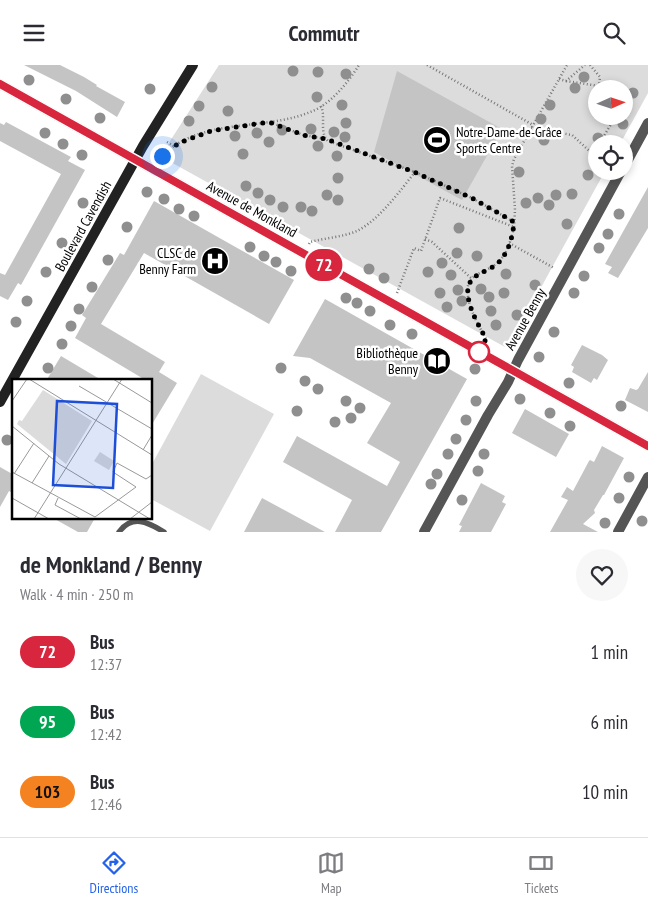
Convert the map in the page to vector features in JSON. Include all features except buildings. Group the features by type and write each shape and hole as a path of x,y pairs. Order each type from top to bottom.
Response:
{"street":[{"name":"Boulevard Cavendish","path":"13,379 136,160 193,65"},
{"name":"Avenue de Monkland","path":"0,84 648,446"},
{"path":"633,150 648,123"},
{"name":"Avenue Benny","path":"424,532 616,180"},
{"name":"Boulevard Cavendish","path":"0,402 12,381"},
{"path":"618,532 648,477"}],"lane":[{"path":"119,532 127,523 136,521 147,523 164,532"}],"path":[{"path":"162,156 174,146 211,131 291,118 321,106 340,90 359,65"},
{"path":"427,65 532,126 572,135 588,150"},
{"path":"486,339 471,307 468,295 469,282 471,278 499,262 510,243 514,227 512,166 518,151 567,65"},
{"path":"566,81 585,65"},
{"path":"590,65 600,77 600,80"},
{"path":"559,79 588,84"},
{"path":"321,106 326,139"},
{"path":"269,122 303,135 326,139 414,172 472,198 514,222"},
{"path":"167,142 174,146"},
{"path":"310,241 344,235 360,229 386,206 414,172"},
{"path":"398,291 414,248 421,251 440,198 514,227"},
{"path":"425,239 432,242 471,278"},
{"path":"510,243 555,268"}],"shaded area":[{"path":"219,65 648,65 648,93 633,120 633,80 588,80 588,125 630,125 625,135 588,135 588,180 600,180 510,344 505,347 167,160 165,157 166,148"},
{"path":"201,374 274,414 210,531 152,500 152,464"}],"bus line":[{"name":"72","path":"0,84 648,446"}],"place":[{"name":"Notre-Dame-de-Grâce Sports Centre","path":"437,140"},
{"name":"CLSC de Benny Farm","path":"215,261"},
{"name":"Bibliothèque Benny","path":"437,361"}],"route":[{"path":"162,156 179,143 211,131 269,122 303,135 326,139 414,172 472,198 514,222 508,249 503,257 493,267 475,275 469,282 468,295 471,307 486,339 479,352"}]}
